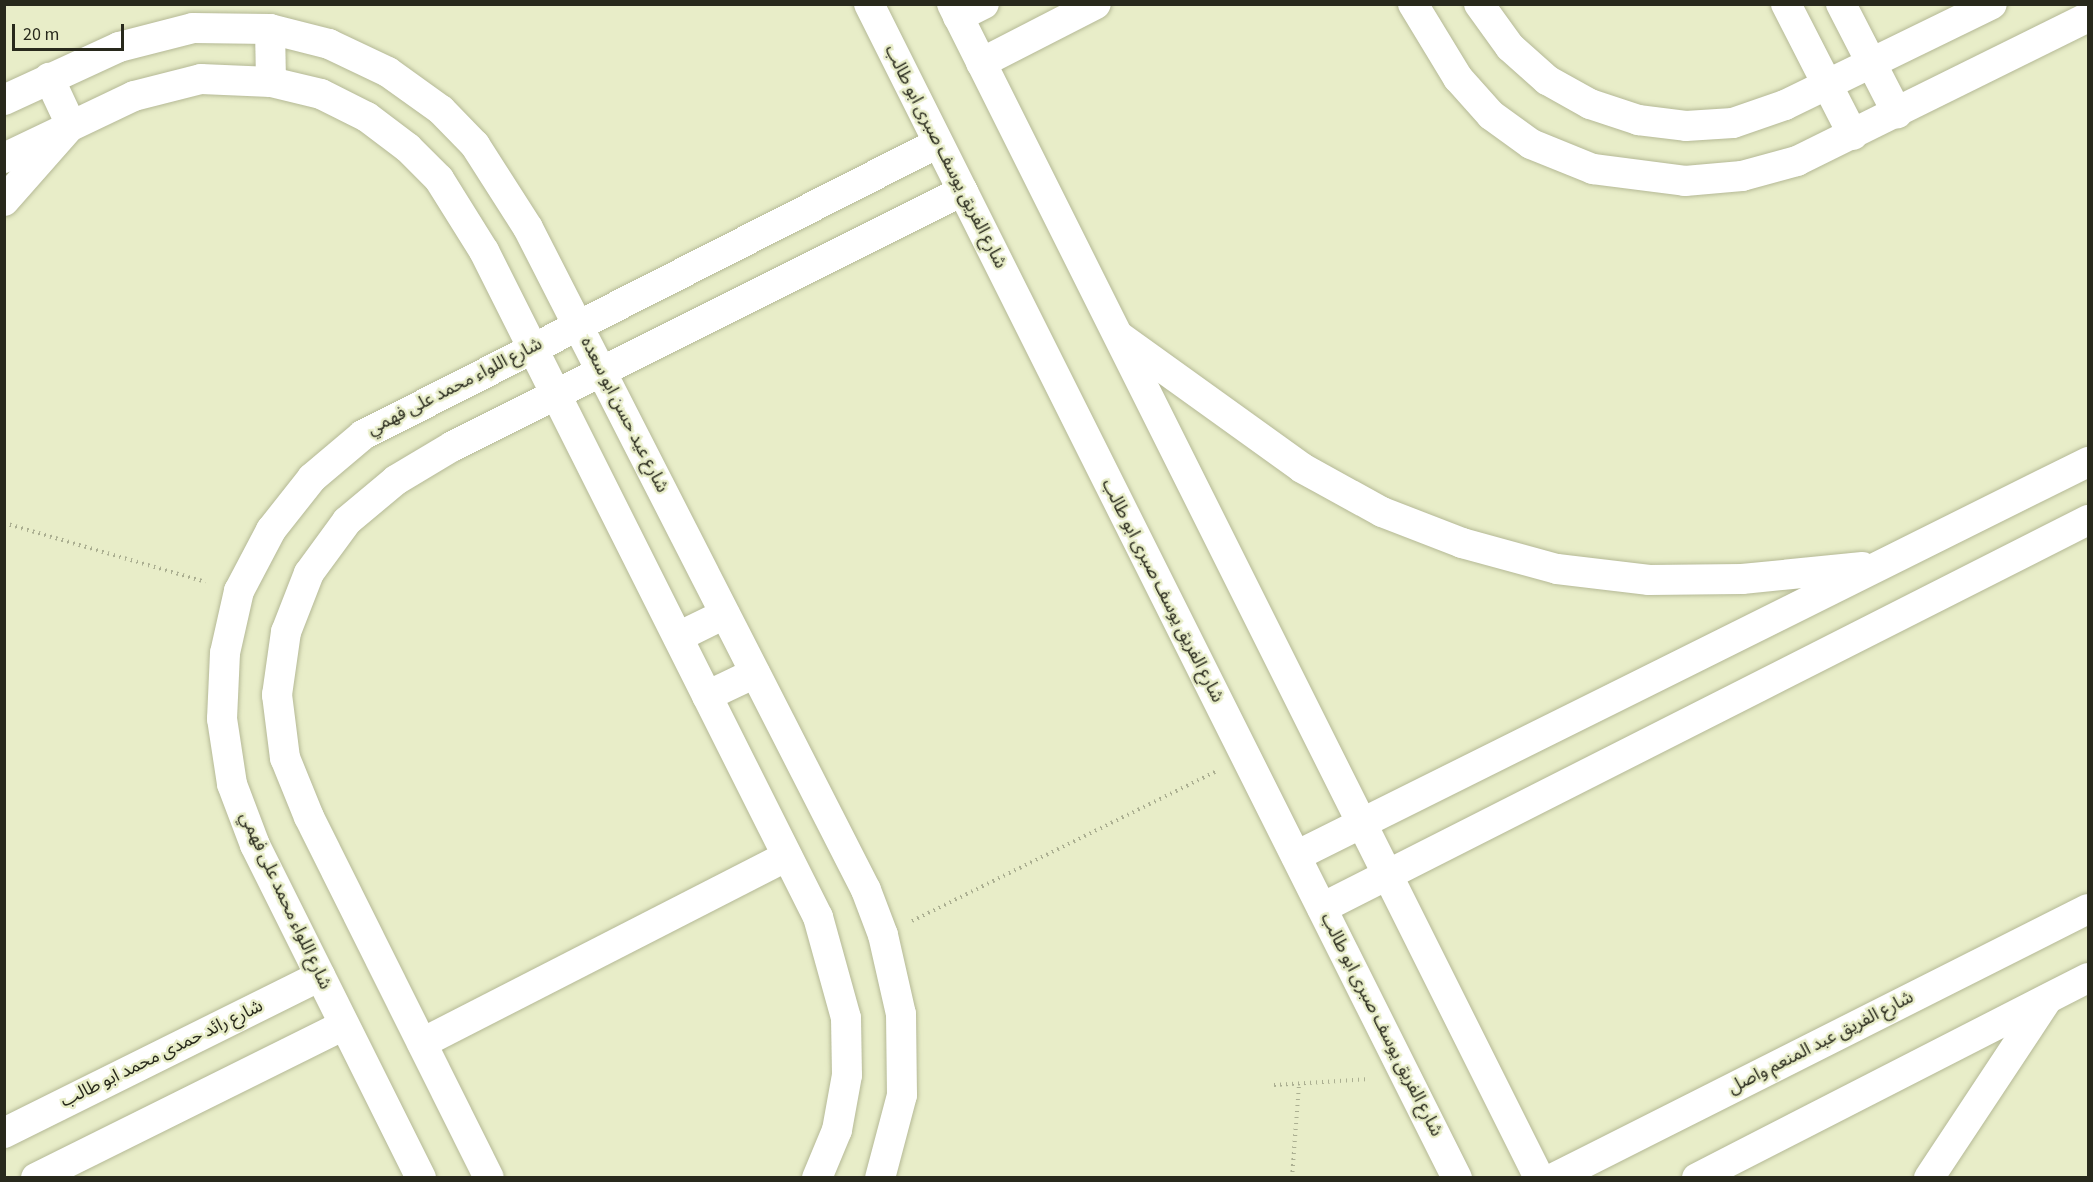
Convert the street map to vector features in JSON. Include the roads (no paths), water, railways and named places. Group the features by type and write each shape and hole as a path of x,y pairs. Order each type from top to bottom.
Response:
{"street":[{"name":"شارع الفريق يوسف صبرى ابو طالب","path":"869,4 1457,1178"},
{"path":"981,63 1096,4"},
{"path":"1413,4 1458,78 1491,115 1530,144 1593,169 1685,181 1742,176 1797,161 1854,135 2088,17"},
{"path":"1479,4 1510,47 1547,80 1590,104 1638,120 1686,126 1733,123 1827,85 1992,4"},
{"path":"1786,4 1854,135"},
{"path":"1841,4 1897,113"},
{"path":"965,9 981,63 1539,1178"},
{"name":"شارع عيد حسن ابو سعده","path":"4,100 119,47 193,28 270,28 329,44 379,67 441,110 505,185 866,890 884,935 901,1014 902,1095 880,1178"},
{"path":"270,28 271,82"},
{"path":"49,78 71,125"},
{"path":"4,158 134,96 201,79 271,82 321,94 367,117 408,148 464,214 818,917 846,1018 848,1075 837,1130 817,1178"},
{"path":"408,148 441,110"},
{"path":"4,201 71,125"},
{"name":"شارع اللواء محمد على فهمي","path":"421,1178 255,845 232,784 222,719 225,653 239,591 271,530 312,478 363,435 577,324 938,143"},
{"path":"489,1178 309,817 285,758 277,695 286,632 309,573 347,521 406,474 556,395 963,191"},
{"path":"1117,335 1302,468 1382,512 1462,543 1557,569 1649,580 1742,579 1883,564"},
{"path":"1296,856 2088,462"},
{"path":"1322,908 2088,520"},
{"path":"678,637 725,614"},
{"path":"707,696 755,673"},
{"path":"422,1043 787,856"},
{"name":"شارع الفريق عبد المنعم واصل","path":"1554,1178 2088,909"},
{"name":"شارع رائد حمدى محمد ابو طالب","path":"4,1133 320,976"},
{"path":"1697,1178 2088,978"},
{"path":"1929,1178 2049,998"},
{"path":"36,1178 345,1025"}]}
